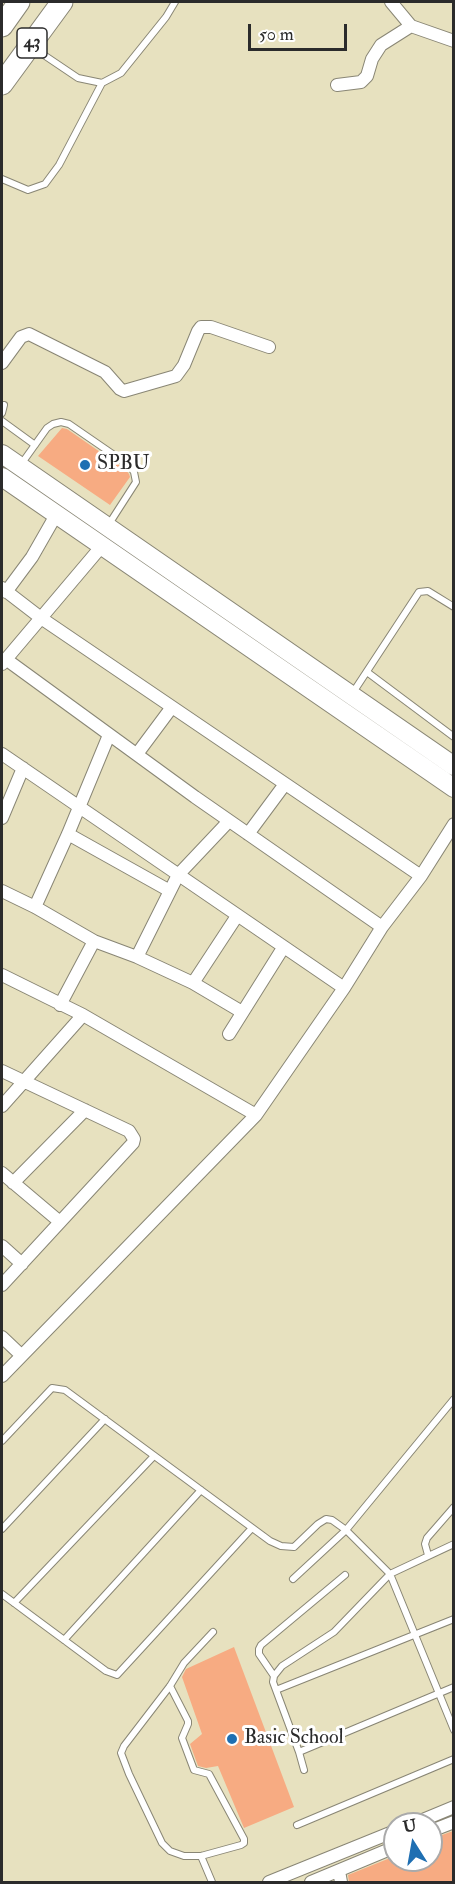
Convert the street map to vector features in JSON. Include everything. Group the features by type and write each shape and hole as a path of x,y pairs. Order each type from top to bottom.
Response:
{"highway":[{"name":"43","path":"2,26 19,2"},
{"name":"43","path":"2,84 62,2"}],"main road":[{"path":"2,454 453,766"},
{"path":"2,477 453,788"}],"street":[{"path":"391,2 411,26 453,41"},
{"path":"337,86 361,82 367,76 372,59 381,45 411,26"},
{"path":"2,363 21,336 32,335 105,372 124,391 176,376 184,365 201,327 211,327 269,347"},
{"path":"56,515 32,557 4,590 41,618 421,876"},
{"path":"101,547 4,663 382,927"},
{"path":"137,754 172,707"},
{"path":"35,907 109,735"},
{"path":"2,754 344,988"},
{"path":"2,818 23,768"},
{"path":"248,834 285,784"},
{"path":"138,957 178,875 229,821"},
{"path":"2,1376 256,1115 344,988 382,927 421,876 453,824"},
{"path":"68,834 170,891"},
{"path":"2,891 94,941 138,957 193,983 242,1012"},
{"path":"193,983 237,915"},
{"path":"60,1005 94,941"},
{"path":"229,1034 284,948"},
{"path":"2,975 83,1015 256,1115"},
{"path":"2,1106 83,1015"},
{"path":"2,1071 129,1131 134,1143 2,1285"},
{"path":"13,1183 85,1110"},
{"path":"2,1173 60,1222"},
{"path":"2,1246 22,1264"},
{"path":"2,1337 21,1355"},
{"path":"269,1882 383,1836"},
{"path":"311,1882 340,1877 383,1854"}],"lane":[{"path":"2,179 28,190 45,184 59,165 102,83 121,73 166,17 175,2"},
{"path":"30,46 78,78 102,83"},
{"path":"2,413 4,405"},
{"path":"2,421 35,445"},
{"path":"20,466 47,428 57,423 65,423 130,466 136,482 108,526"},
{"path":"351,695 419,592 428,591 453,608"},
{"path":"367,672 453,737"},
{"path":"2,1441 52,1388 65,1390 252,1528 280,1546 294,1547 318,1524 326,1519 332,1520 346,1530 390,1574 440,1693 453,1730"},
{"path":"292,1579 346,1530 453,1399"},
{"path":"2,1530 105,1419"},
{"path":"14,1603 154,1456"},
{"path":"64,1640 201,1490"},
{"path":"429,1555 425,1544 427,1538 453,1507"},
{"path":"2,1594 106,1671 117,1675 252,1528"},
{"path":"304,1770 273,1682 274,1676 282,1666 334,1632 390,1574 453,1544"},
{"path":"274,1676 259,1654 261,1645 345,1575"},
{"path":"276,1690 453,1619"},
{"path":"170,1686 188,1721 182,1738 194,1770 209,1774 244,1839 241,1845 201,1856 184,1856 170,1851 162,1843 121,1753 184,1663 213,1632"},
{"path":"299,1752 453,1688"},
{"path":"297,1825 453,1759"},
{"path":"201,1856 213,1882"}],"building":[{"name":"SPBU","path":"62,428 67,429 129,474 130,477 110,505 38,456"},
{"name":"Basic School","path":"234,1647 294,1807 244,1828 218,1766 206,1768 198,1766 190,1744 202,1734 182,1677 186,1669"},
{"path":"453,1831 453,1882 349,1882 348,1875 383,1861 383,1872 443,1872 443,1835"}],"place":[{"name":"SPBU","path":"85,465"},
{"name":"Basic School","path":"232,1739"}]}
